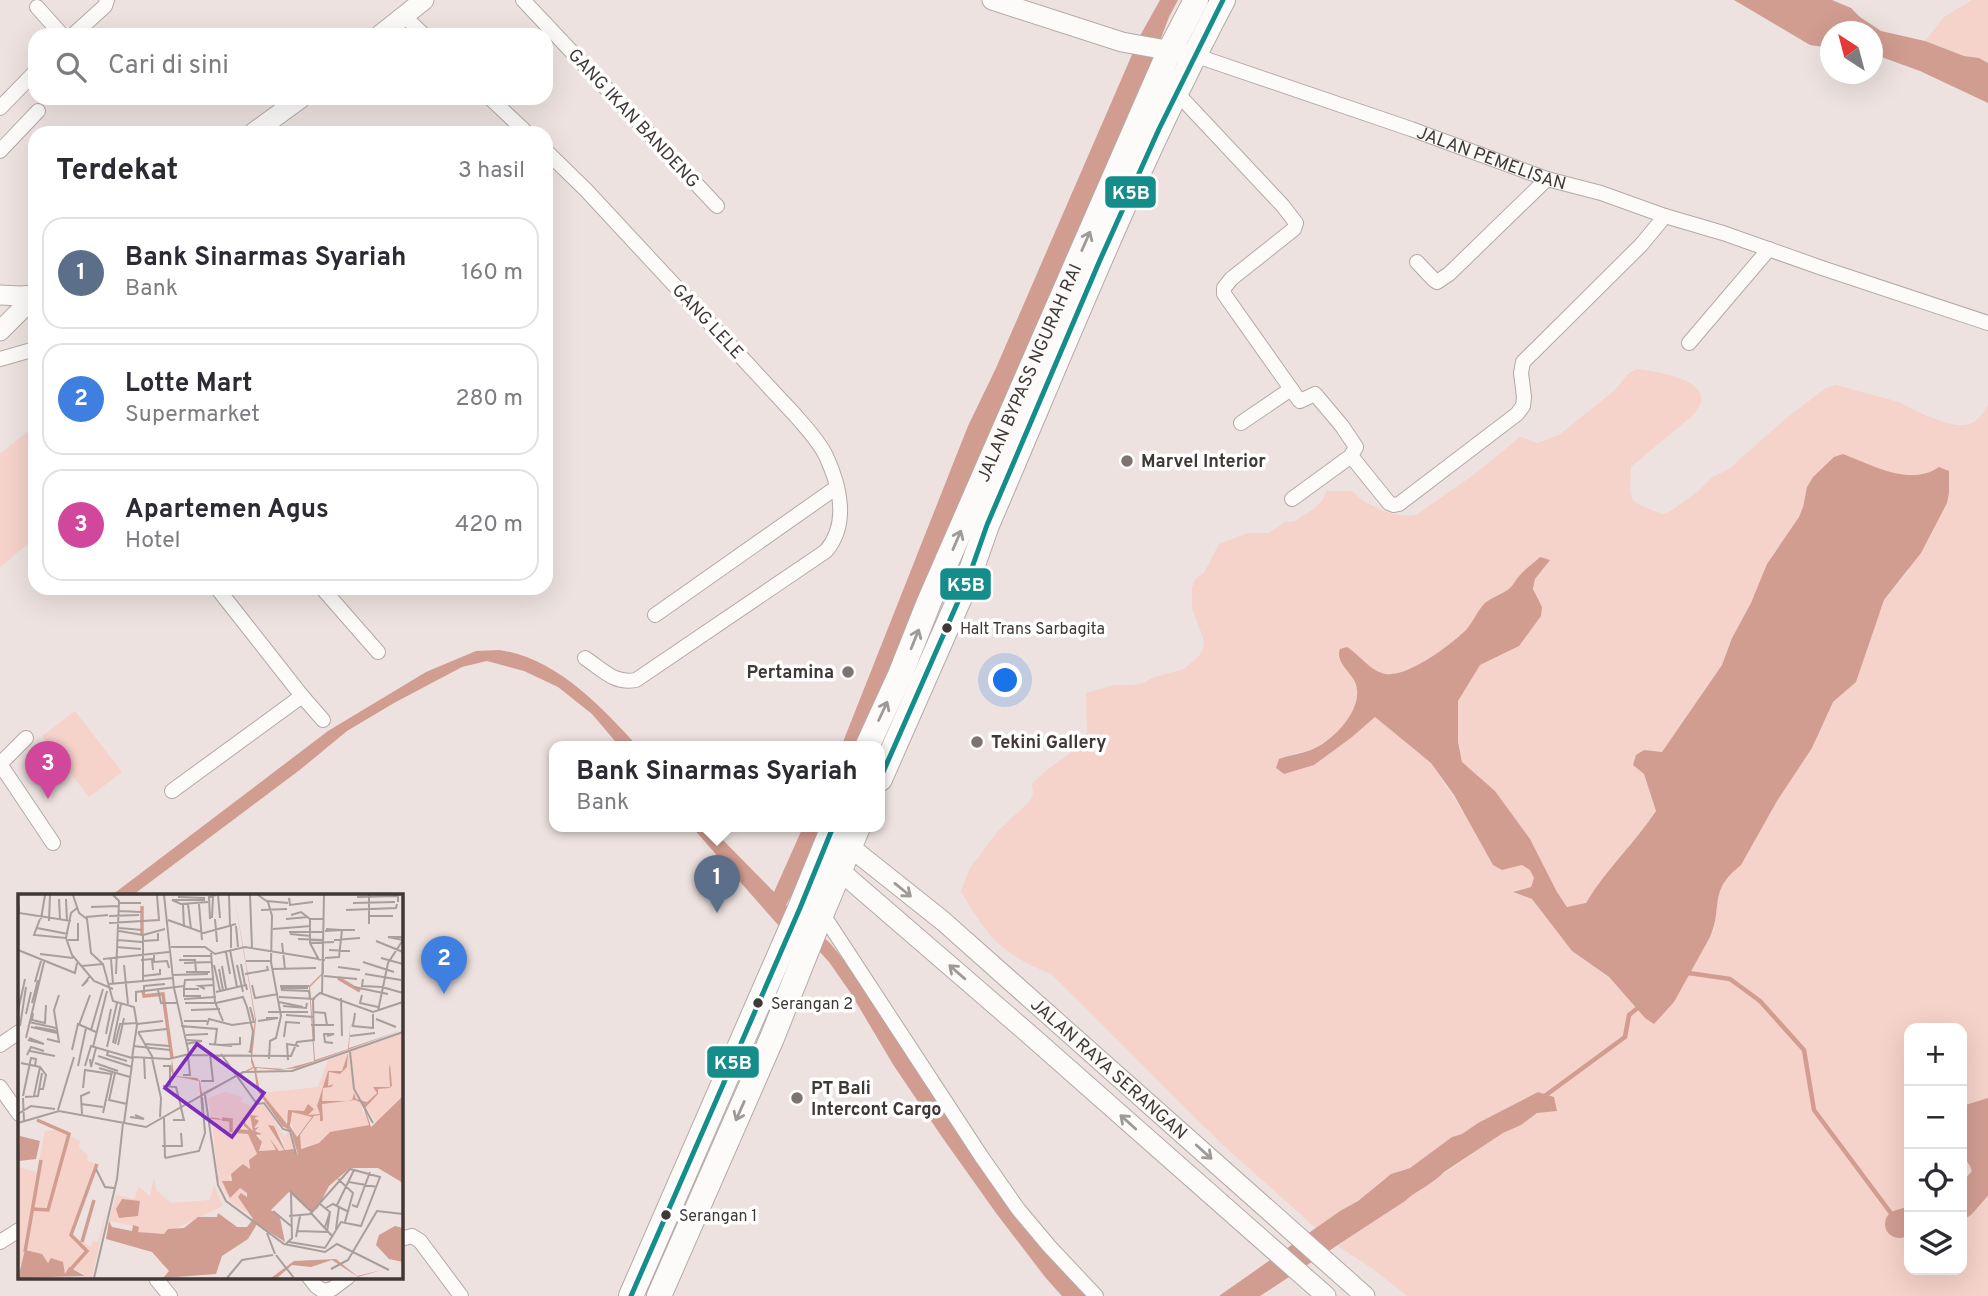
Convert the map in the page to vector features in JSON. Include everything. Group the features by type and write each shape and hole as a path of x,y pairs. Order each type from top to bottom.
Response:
{"highway":[{"name":"JALAN BYPASS NGURAH RAI","path":"870,741 1165,51 1196,0"},
{"name":"JALAN BYPASS NGURAH RAI","path":"885,767 968,579 987,525 1124,203 1175,91 1223,0"},
{"path":"900,675 926,673"},
{"path":"814,914 832,832"},
{"path":"631,1296 794,951 854,837"},
{"path":"659,1296 772,1038 794,951"}],"street":[{"path":"80,28 105,6 107,0"},
{"path":"389,28 424,0"},
{"name":"GANG IKAN BANDENG","path":"523,0 549,28"},
{"name":"JALAN PEMELISAN","path":"992,0 1122,43 1194,55 1411,128 1547,179 1601,193 1988,323"},
{"path":"37,7 56,28"},
{"path":"404,16 417,28"},
{"name":"GANG IKAN BANDENG","path":"553,32 717,206"},
{"path":"0,108 28,79"},
{"path":"1175,91 1296,223 1294,229 1231,279 1224,288 1224,295 1300,401 1316,395 1355,443 1356,449 1351,456 1292,499"},
{"path":"263,126 291,105"},
{"path":"497,105 520,126"},
{"path":"0,151 38,111"},
{"name":"GANG LELE","path":"553,158 796,416 825,454 837,487 840,509 840,526 835,541 826,551 636,680 618,681 585,658"},
{"path":"1418,262 1437,282 1449,274 1547,179"},
{"path":"1351,456 1385,498 1394,505 1503,426 1523,406 1523,362 1641,245 1665,216"},
{"path":"1689,343 1769,249"},
{"path":"0,295 28,295"},
{"path":"0,331 28,302"},
{"path":"0,359 28,351"},
{"path":"1241,423 1292,389"},
{"path":"655,615 837,487"},
{"path":"223,595 323,720"},
{"path":"328,595 378,652"},
{"path":"172,791 302,696"},
{"path":"26,738 0,764 53,843"},
{"name":"JALAN RAYA SERANGAN","path":"854,837 943,921 1365,1296"},
{"name":"JALAN RAYA SERANGAN","path":"839,870 1326,1296"},
{"path":"814,914 1018,1209 1049,1247 1096,1296"},
{"path":"0,1045 18,1033"},
{"path":"0,1087 18,1113"},
{"path":"0,1242 18,1231"},
{"path":"402,1239 412,1236 420,1241 461,1296"},
{"path":"156,1278 164,1294"},
{"path":"310,1278 323,1291 332,1289 347,1278"}],"shaded area":[{"path":"1160,0 1178,0 1131,118 887,682 857,741 843,741 968,426 996,368 1141,34"},
{"path":"1734,0 1832,0 1851,8 1866,21 1820,21 1820,46 1810,45"},
{"path":"1972,0 1988,0 1988,63 1925,41 1944,17"},
{"path":"1883,31 1925,41 1988,63 1988,103 1920,71 1883,58"},
{"path":"1637,369 1685,380 1700,394 1700,404 1692,416 1631,467 1630,488 1633,499 1662,514 1671,511 1696,493 1711,478 1729,469 1785,419 1826,388 1836,385 1899,402 1955,425 1969,424 1976,420 1988,405 1988,1098 1967,1104 1967,1023 1904,1023 1904,1275 1967,1275 1967,1162 1975,1181 1988,1180 1988,1296 1407,1296 1338,1246 1503,1133 1541,1112 1538,1092 1452,1137 1410,1168 1381,1181 1358,1201 1316,1228 1223,1145 1051,974 1020,959 997,942 961,891 970,868 998,831 1029,802 1033,794 1032,784 1082,745 1087,737 1086,693 1114,685 1144,683 1184,669 1199,656 1204,647 1203,637 1192,609 1192,587 1196,578 1204,573 1219,544 1248,533 1269,533 1285,522 1295,521 1322,501 1327,491 1352,491 1365,502 1382,510 1400,515 1416,515 1472,476 1520,437 1538,443 1559,435 1615,390 1628,374","holes":["1843,454 1875,467 1909,475 1931,472 1908,572 1884,600 1856,682 1833,702 1812,748 1777,801 1741,865 1720,888 1714,929 1674,1002 1645,1018 1609,978 1572,951 1532,899 1514,893 1531,887 1534,878 1531,870 1522,865 1502,870 1431,763 1375,717 1352,737 1276,768 1290,755 1311,750 1321,744 1338,731 1351,714 1356,705 1356,686 1339,658 1347,647 1381,673 1395,674 1405,671 1428,659 1465,631 1487,601 1508,589 1523,573 1549,560 1534,587 1542,607 1508,652 1480,665 1458,701 1458,742 1462,762 1495,791 1530,839 1557,892 1568,907 1587,903 1602,879 1656,811 1644,774 1633,765 1653,751 1662,752 1722,665 1772,555 1799,517 1807,487"]},
{"path":"27,432 28,544 0,567 0,454"},
{"path":"1843,454 1904,475 1928,473 1939,467 1949,471 1947,503 1921,553 1884,600 1856,682 1833,702 1812,748 1777,801 1741,865 1724,883 1710,937 1674,1002 1654,1024 1645,1018 1609,977 1572,951 1532,899 1513,892 1531,887 1534,878 1530,870 1522,865 1502,870 1493,865 1454,795 1431,763 1375,717 1314,765 1284,774 1276,768 1279,759 1320,746 1352,713 1357,692 1355,682 1340,658 1340,649 1347,647 1381,673 1395,674 1405,671 1439,652 1458,637 1483,605 1508,589 1522,572 1540,557 1550,560 1535,579 1533,589 1542,607 1541,616 1519,646 1480,665 1458,701 1458,742 1462,762 1495,791 1530,839 1567,907 1586,903 1656,811 1644,774 1633,765 1636,755 1644,750 1662,752 1722,665 1767,564 1799,517 1807,487 1813,477 1834,457"},
{"path":"499,650 520,655 558,673 593,700 632,741 615,741 592,714 558,687 524,671 487,661 462,667 347,731 301,769 134,894 113,894 328,731 426,672 476,651"},
{"path":"75,711 122,772 89,797 42,736"},
{"path":"696,832 715,832 774,892 801,832 819,832 800,880 786,905 830,943 864,985 969,1150 1024,1225 1086,1296 1062,1296 1045,1277 942,1137 829,962 819,951 779,926"},
{"path":"1538,1092 1554,1097 1557,1111 1537,1113 1521,1125 1503,1133 1260,1296 1219,1296 1358,1201 1391,1174 1410,1168 1452,1137"},
{"path":"1988,1098 1988,1180 1975,1181 1967,1162 1967,1104"}],"waterway":[{"path":"1687,974 1730,979 1760,1001 1804,1050 1814,1110 1899,1224"},
{"path":"1542,1098 1625,1037 1629,1015 1639,1007"},
{"path":"1967,1198 1988,1174"},
{"path":"1899,1224 1904,1222"}],"transit line":[{"name":"K5B","path":"885,768 968,579 987,525 1100,260 1159,129 1223,0"},
{"name":"K5B","path":"631,1296 831,832"}],"place":[{"name":"Marvel Interior","path":"1127,461"},
{"name":"Halt Trans Sarbagita","path":"947,628"},
{"name":"Pertamina","path":"848,672"},
{"name":"Tekini Gallery","path":"977,742"},
{"name":"Apartemen Agus","path":"48,799"},
{"name":"Bank Sinarmas Syariah","path":"717,913"},
{"name":"Lotte Mart","path":"444,994"},
{"name":"Serangan 2","path":"758,1003"},
{"name":"PT Bali Intercont Cargo","path":"797,1098"},
{"name":"Serangan 1","path":"666,1215"}]}
